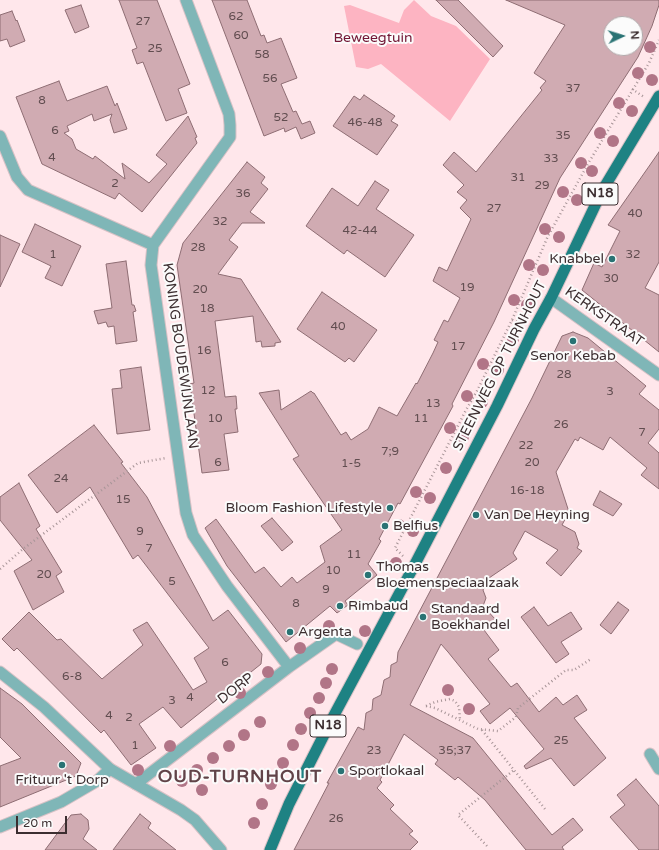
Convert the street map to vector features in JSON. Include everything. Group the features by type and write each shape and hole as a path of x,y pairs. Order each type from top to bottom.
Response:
{"main road":[{"name":"STEENWEG OP TURNHOUT","path":"270,850 289,804 368,650 497,406 534,329 551,298 602,190 659,96"}],"street":[{"name":"KONING BOUDEWIJNLAAN","path":"186,0 229,114 230,125 230,137 153,245 151,265 186,513 193,535 227,586 289,667"},
{"path":"0,136 17,177 28,190 153,245"},
{"name":"KERKSTRAAT","path":"551,298 659,375"},
{"name":"DORP","path":"136,784 289,667 336,634 357,644"},
{"path":"0,672 44,707 110,769 181,810 195,820 221,850"},
{"path":"650,754 659,769"},
{"path":"0,827 61,802 97,781 110,769"}],"path":[{"name":"STEENWEG OP TURNHOUT","path":"395,548 477,391 512,320 548,236 589,162 649,63 659,40"},
{"path":"0,569 23,549 138,463 178,457"},
{"path":"460,720 459,707 455,701 450,699 435,702 426,706 435,708 460,720 482,730 498,731 516,717 518,708 566,670 574,670 591,658"},
{"path":"482,730 545,809"},
{"path":"487,846 458,815 514,770"}],"green space":[{"name":"Beweegtuin","path":"414,0 431,16 456,26 490,59 450,121 381,64 368,69 356,67 344,6 350,5 399,23 404,10"}],"building":[{"path":"119,0 157,0 190,84 178,89 187,113 166,121 143,62 137,64 132,50 137,48"},
{"path":"212,0 247,0 261,36 264,35 267,43 281,38 297,78 281,84 293,112 296,111 302,124 310,121 315,133 301,139 296,127 285,132 284,128 264,136"},
{"path":"436,0 458,0 503,46 493,57"},
{"path":"506,0 659,0 659,5 652,26 643,46 643,16 603,16 603,56 638,56 560,178 494,322 452,404 453,406 400,504 398,503 379,539 381,541 368,564 377,575 345,601 348,605 337,613 330,606 286,642 227,566 205,528 216,519 255,573 264,567 281,587 292,577 297,583 325,562 320,546 342,530 293,459 299,456 259,393 279,390 281,410 311,391 314,393 341,435 346,432 351,440 368,429 379,407 397,416 416,383 417,384 433,353 438,342 434,340 444,320 448,322 460,298 433,281 439,267 447,271 471,219 460,208 467,200 457,192 464,185 443,165 454,152 476,172 542,90 540,88 546,81 534,73 565,25"},
{"path":"81,5 89,27 75,33 65,10"},
{"path":"12,11 25,41 10,47 7,39 0,41 0,15"},
{"path":"59,81 67,101 107,86 115,106 117,103 127,129 114,133 110,120 112,114 94,121 92,114 67,126 69,131 64,133 72,139 76,149 93,159 95,156 125,179 122,163 149,183 167,164 156,155 188,116 197,137 195,138 197,143 142,212 119,193 115,199 42,164 16,97"},
{"path":"364,95 395,116 391,121 398,125 377,155 333,126 354,96 360,100"},
{"path":"659,152 659,262 645,288 659,295 659,352 582,290 594,263 602,267 620,231 608,225"},
{"path":"247,162 265,177 261,183 268,189 250,212 265,223 242,223 229,240 238,247 218,274 241,279 281,342 275,343 275,346 262,347 261,341 256,342 253,316 215,321 225,397 236,396 237,409 235,409 238,432 224,434 229,470 202,473 190,384 194,383 177,265 183,243"},
{"path":"375,181 389,190 376,209 414,235 385,277 347,250 344,254 306,226 332,188 358,206"},
{"path":"35,224 81,246 62,286 45,278 51,266 22,252"},
{"path":"0,235 20,244 0,287"},
{"path":"126,261 132,305 134,305 136,311 133,312 137,341 116,344 114,326 108,327 106,322 98,324 94,311 112,308 106,264"},
{"path":"322,292 377,330 354,362 349,358 345,362 297,329"},
{"path":"573,332 588,338 646,386 639,394 659,410 659,429 648,443 659,453 659,489 641,475 647,468 610,437 603,450 580,437 578,441 575,439 556,472 569,512 562,525 575,532 579,544 577,548 582,551 561,576 546,563 558,550 525,531 513,553 517,559 489,578 483,590 486,598 483,606 496,620 484,630 499,650 488,659 511,687 517,683 539,712 556,697 563,705 577,695 587,710 574,718 606,758 574,786 551,758 526,769 524,766 544,749 510,708 490,724 480,711 490,704 441,644 410,705 473,738 552,835 573,818 583,830 562,847 564,850 526,850 485,800 458,777 455,780 435,764 438,760 404,734 380,780 382,782 377,788 394,805 390,809 413,831 409,834 418,842 410,850 294,850 329,783 327,783 358,727 364,730 366,713 372,710 373,699 381,695 384,680 390,677 391,665 397,662 398,652 532,398 562,336"},
{"path":"141,367 150,430 117,434 112,389 122,388 120,370"},
{"path":"94,425 123,462 121,463 147,497 213,621 228,610 262,654 261,664 181,728 163,707 139,724 156,748 131,765 104,730 101,733 17,648 14,651 2,639 29,612 57,640 61,639 102,679 143,645 133,630 147,622 193,690 207,682 194,658 209,648 138,555 133,559 90,487 57,513 28,475"},
{"path":"19,483 40,526 36,529 62,572 56,576 64,592 33,610 14,571 32,560 0,520 0,497"},
{"path":"600,491 622,504 613,516 593,505"},
{"path":"272,518 293,542 282,551 261,526"},
{"path":"618,602 629,610 611,634 600,625"},
{"path":"534,607 548,626 571,612 582,629 561,642 569,654 556,663 521,617"},
{"path":"0,688 22,704 81,763 76,776 0,807 0,766 21,758 0,737"},
{"path":"636,779 659,806 659,850 639,850 610,817 625,805 617,795"},
{"path":"81,814 88,820 89,829 83,839 97,850 45,850 71,815"},
{"path":"140,814 151,823 148,828 176,850 113,850"}],"place":[{"name":"Knabbel","path":"612,259"},
{"name":"Senor Kebab","path":"573,341"},
{"name":"Bloom Fashion Lifestyle","path":"390,508"},
{"name":"Van De Heyning","path":"476,515"},
{"name":"Belfius","path":"385,526"},
{"name":"Thomas Bloemenspeciaalzaak","path":"368,575"},
{"name":"Rimbaud","path":"340,606"},
{"name":"Standaard Boekhandel","path":"423,617"},
{"name":"Argenta","path":"290,632"},
{"name":"Frituur 't Dorp","path":"62,765"},
{"name":"Sportlokaal","path":"341,771"}],"district":[{"name":"OUD-TURNHOUT","path":"240,777"}]}
